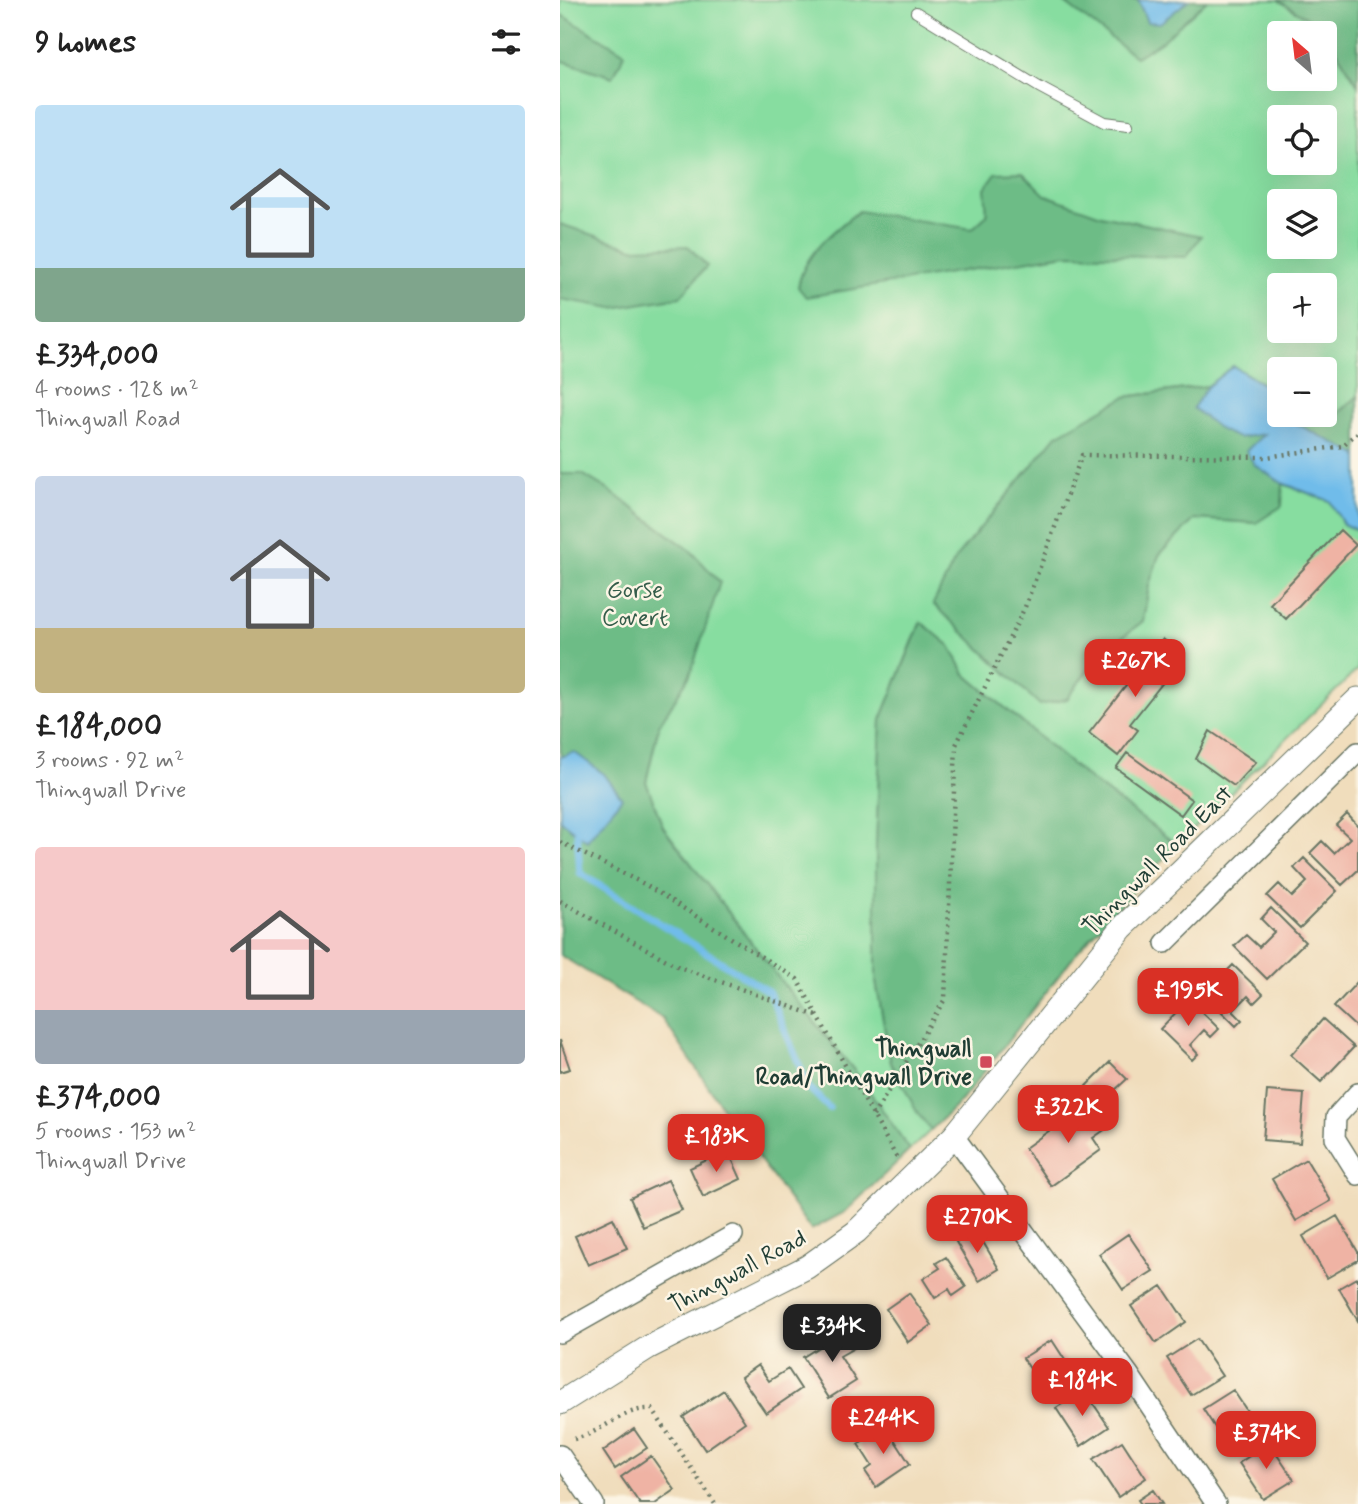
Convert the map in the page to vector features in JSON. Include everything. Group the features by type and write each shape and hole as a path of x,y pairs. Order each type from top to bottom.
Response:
{"street":[{"name":"Thingwall Road East","path":"954,1136 1122,928 1358,699"},
{"path":"1165,943 1358,752"},
{"path":"1358,1093 1336,1117 1335,1138 1358,1175"},
{"name":"Thingwall Road","path":"560,1403 649,1347 807,1267 856,1232 954,1136"},
{"path":"954,1136 1128,1373 1216,1504"},
{"name":"Thingwall Road","path":"560,1333 733,1235"},
{"path":"565,1448 593,1504"}],"lane":[{"path":"916,12 1039,88 1104,122 1128,125"}],"path":[{"path":"873,1115 944,999 956,745 1025,607 1082,455 1267,457 1342,446 1358,432"},
{"path":"560,842 646,885 797,979 909,1179"},
{"path":"560,901 679,967 818,1016"},
{"path":"565,1448 638,1408 652,1409 715,1504"}],"green space":[{"path":"560,0 1278,0 1312,21 1267,21 1267,91 1337,91 1337,51 1358,85 1358,396 1337,415 1337,357 1267,357 1267,387 1233,366 1208,386 1125,397 1067,699 1096,658 1143,621 1149,585 1159,555 1195,519 1256,523 1282,483 1330,501 1343,524 1358,531 1358,669 1177,845 1084,775 965,674 950,646 920,623 881,720 876,847 876,982 891,1063 931,1130 910,1150 858,1075 784,985 663,827 646,782 659,725 690,675 691,551 607,489 582,474 560,475"},
{"path":"1061,0 1207,0 1162,41 1136,57"},
{"path":"1278,0 1358,0 1358,85 1337,51 1337,21 1312,21"},
{"path":"560,14 625,53 613,77 560,60"},
{"path":"1022,172 1045,195 1101,215 1201,236 1186,257 1066,254 806,297 798,287 813,253 859,211 972,229 987,215 985,188 996,173"},
{"path":"560,224 633,248 688,246 707,266 680,297 613,308 560,299"},
{"path":"1233,366 1267,387 1267,427 1337,427 1337,415 1358,396 1358,531 1343,524 1330,501 1283,484 1282,506 1256,523 1195,519 1159,555 1149,585 1143,621 1096,658 1067,699 1040,705 933,604 957,556 1057,435 1125,397 1208,386"},
{"name":"Gorse Covert","path":"561,474 582,474 607,489 691,551 720,582 690,675 659,725 646,782 663,827 784,985 858,1075 910,1150 845,1212 811,1230 724,1110 663,1019 560,955"},
{"path":"921,622 950,646 965,674 1084,775 1177,845 1079,950 962,1100 931,1130 918,1114 891,1063 876,982 876,847 881,720"}],"water":[{"path":"1138,0 1189,0 1160,23 1147,22"},
{"path":"1233,366 1264,385 1267,390 1267,427 1303,427 1358,455 1358,531 1343,524 1330,501 1282,483 1255,465 1246,451 1264,434 1238,438 1222,431 1193,408 1208,386"},
{"path":"574,752 604,774 622,798 587,841 560,820 560,757"}],"building":[{"path":"1340,530 1356,545 1286,619 1270,604"},
{"path":"1163,639 1184,656 1130,724 1138,730 1118,756 1089,733"},
{"path":"1210,731 1256,762 1234,786 1196,759"},
{"path":"1127,753 1192,800 1181,815 1116,768"},
{"path":"1347,814 1358,826 1358,870 1342,885 1310,853 1322,841 1334,853 1350,838 1336,825"},
{"path":"1304,858 1337,891 1300,928 1267,896 1279,884 1292,897 1307,882 1294,868"},
{"path":"1271,908 1305,942 1267,979 1234,946 1246,935 1259,947 1274,932 1261,919"},
{"path":"1233,965 1263,994 1254,1003 1248,996 1233,1011 1242,1020 1236,1026 1204,994"},
{"path":"1358,981 1358,1029 1334,1007"},
{"path":"1189,999 1219,1029 1211,1037 1204,1030 1190,1045 1198,1054 1192,1060 1160,1029"},
{"path":"1323,1019 1354,1047 1321,1082 1291,1055"},
{"path":"560,1040 570,1069 560,1072"},
{"path":"1110,1062 1127,1079 1102,1102 1086,1086"},
{"path":"1267,1091 1304,1094 1300,1143 1263,1140"},
{"path":"1096,1107 1110,1126 1093,1138 1101,1150 1051,1186 1025,1148 1077,1111 1081,1117"},
{"path":"728,1150 741,1179 703,1197 690,1168"},
{"path":"1306,1159 1331,1201 1296,1221 1272,1179"},
{"path":"668,1180 682,1210 643,1227 630,1198"},
{"path":"1337,1216 1358,1252 1358,1260 1327,1278 1303,1236"},
{"path":"613,1218 627,1248 588,1265 575,1236"},
{"path":"976,1230 999,1269 979,1281 956,1242"},
{"path":"1128,1234 1153,1271 1123,1290 1099,1254"},
{"path":"946,1257 966,1287 953,1296 949,1289 935,1298 923,1279 940,1268 936,1263"},
{"path":"1358,1277 1358,1321 1339,1288"},
{"path":"1162,1286 1186,1322 1156,1343 1131,1306"},
{"path":"909,1293 932,1325 908,1342 886,1309"},
{"path":"846,1330 856,1347 840,1356 856,1381 829,1398 803,1357"},
{"path":"1197,1339 1222,1376 1191,1395 1167,1358"},
{"path":"1052,1340 1076,1377 1048,1396 1023,1358"},
{"path":"758,1365 769,1381 788,1369 801,1389 766,1413 741,1377"},
{"path":"724,1390 745,1422 705,1450 683,1417"},
{"path":"1084,1390 1109,1427 1081,1446 1056,1408"},
{"path":"1233,1390 1257,1426 1227,1446 1203,1409"},
{"path":"885,1425 910,1464 876,1487 865,1471 872,1466 858,1444"},
{"path":"634,1429 647,1448 615,1469 603,1451"},
{"path":"1122,1441 1146,1478 1118,1497 1093,1459"},
{"path":"1269,1443 1294,1480 1263,1499 1239,1463"},
{"path":"651,1456 675,1490 655,1504 640,1504 621,1477"},
{"path":"1153,1490 1162,1504 1141,1504 1138,1500"}],"waterway":[{"path":"577,833 580,873 769,992 809,1088 829,1108"}],"place":[{"name":"Thingwall Road/Thingwall Drive","path":"986,1062"}]}
